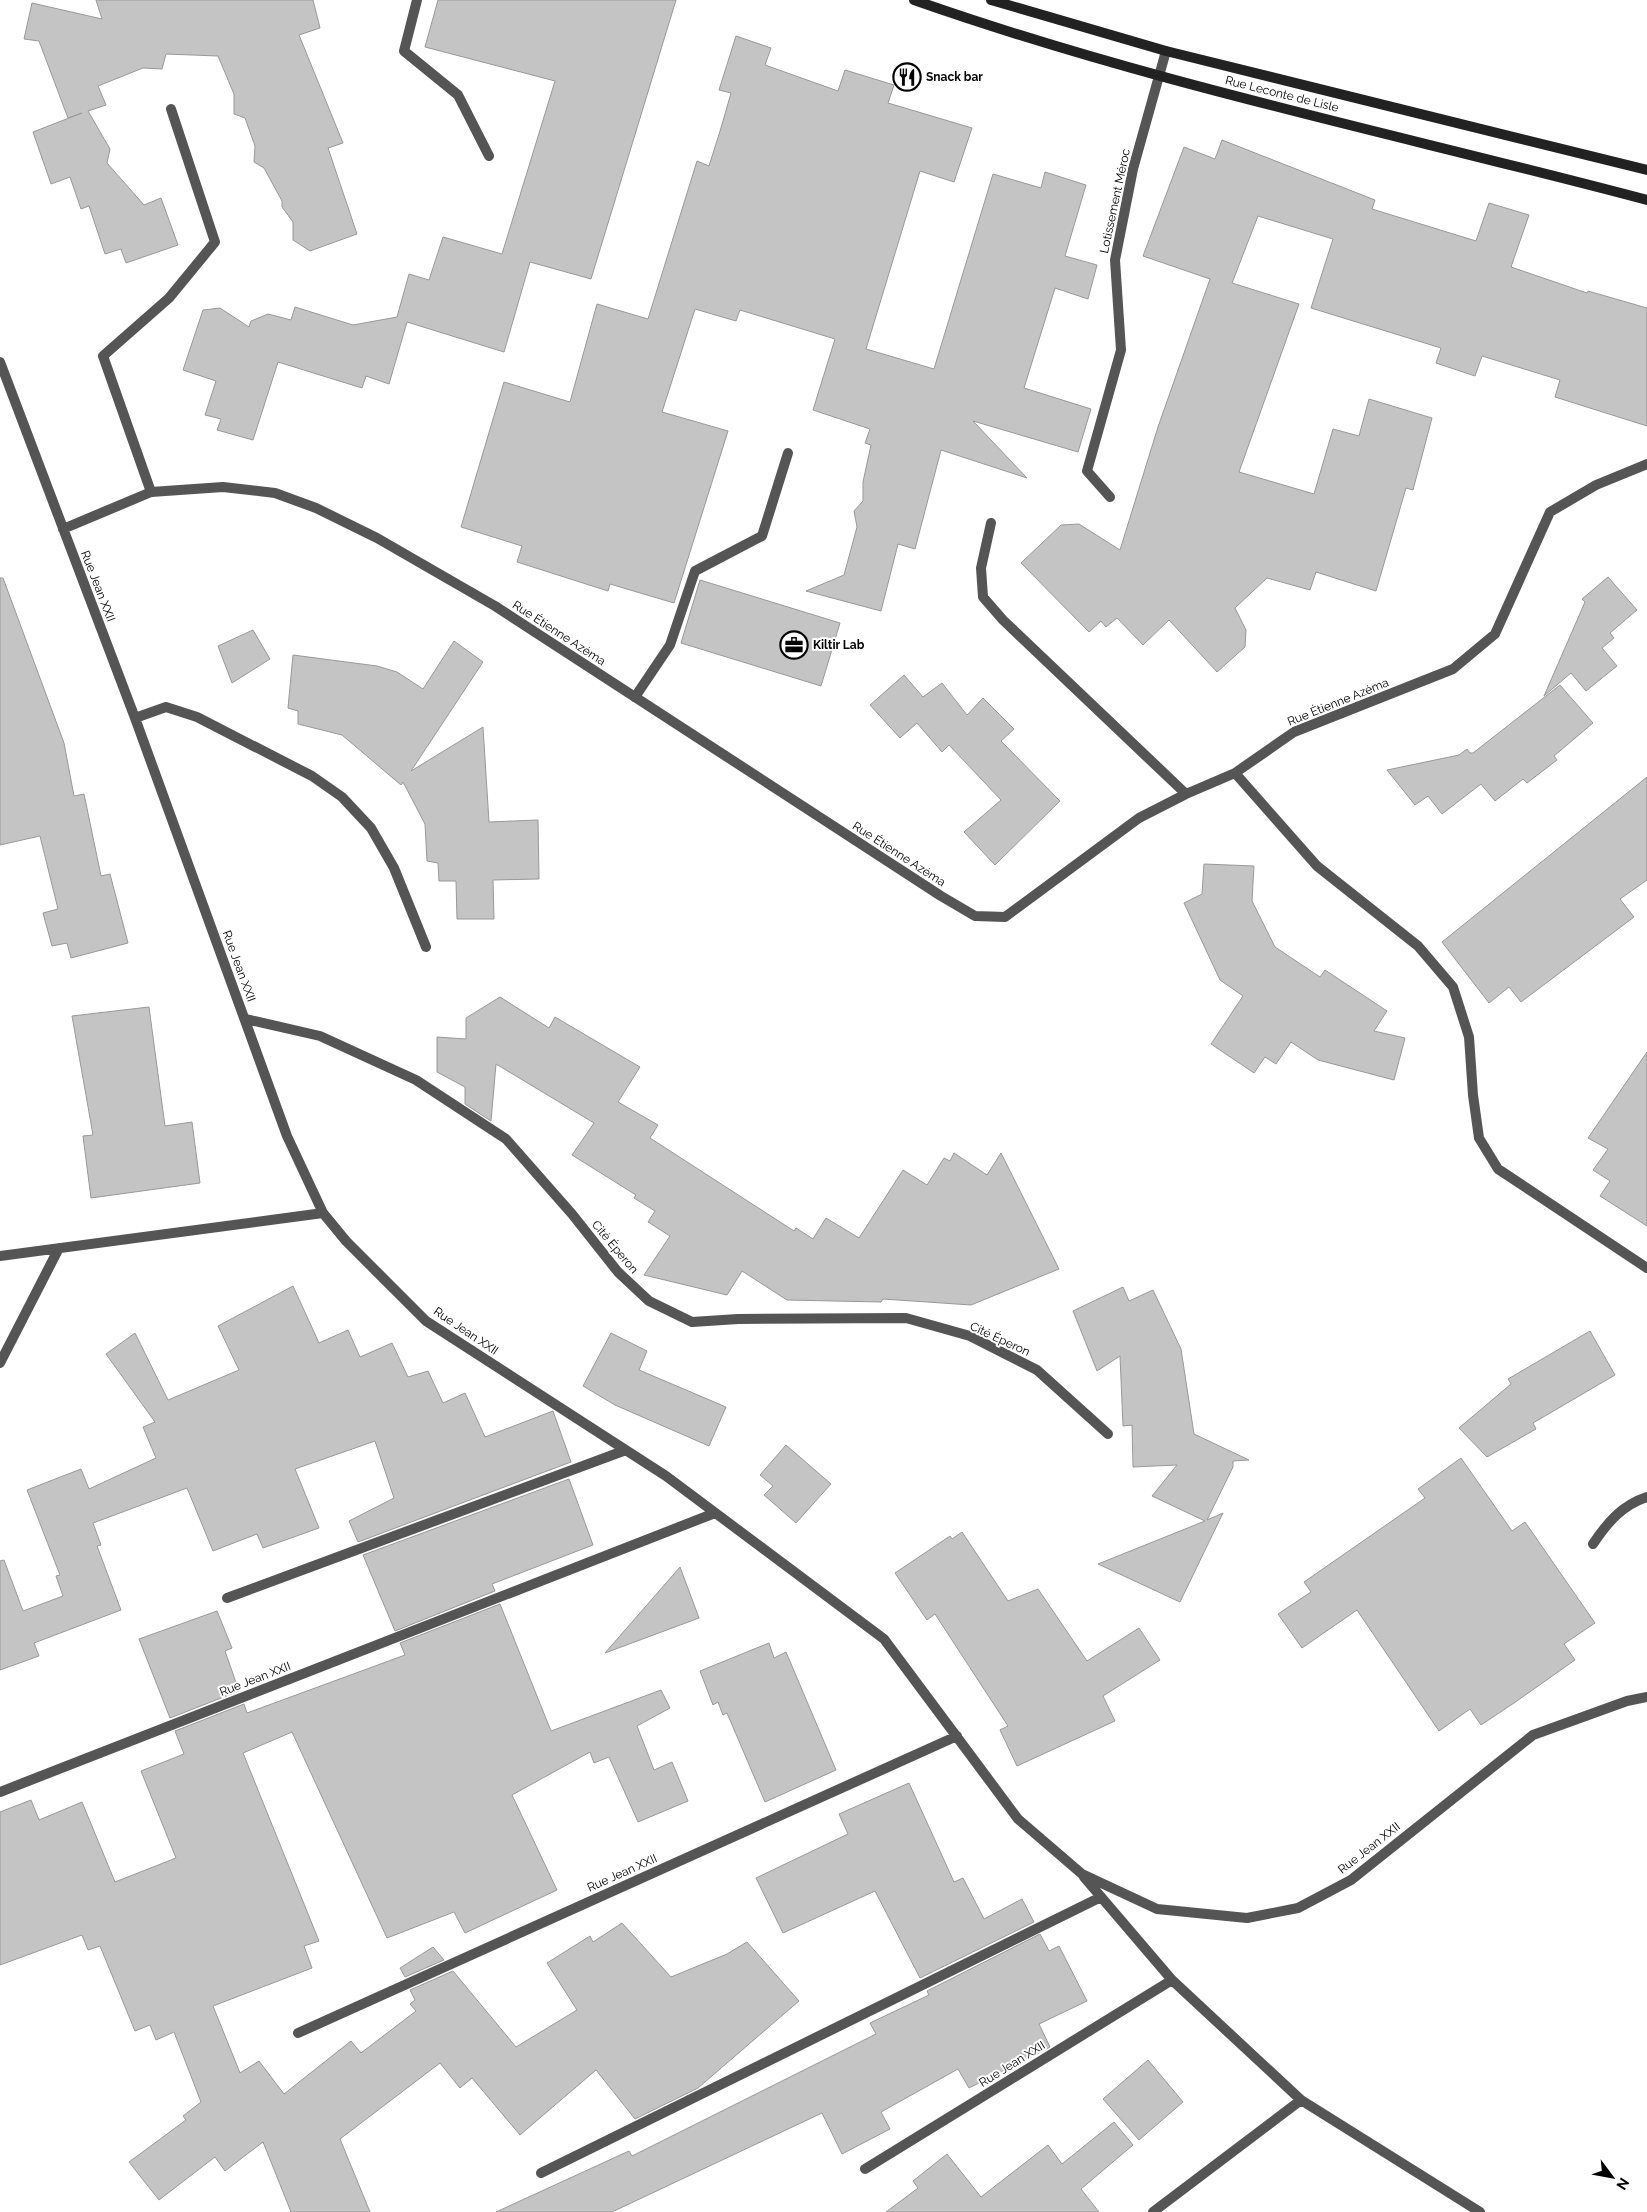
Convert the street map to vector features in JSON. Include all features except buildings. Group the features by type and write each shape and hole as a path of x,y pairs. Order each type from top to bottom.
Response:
{"main road":[{"name":"Rue Leconte de Lisle","path":"914,0 1002,31 1158,76 1647,200"},
{"name":"Rue Leconte de Lisle","path":"991,0 1166,51 1647,170"}],"street":[{"path":"417,0 404,51 458,95 489,156"},
{"name":"Lotissement Méroc","path":"1110,497 1088,471 1121,350 1115,260 1133,169 1166,51"},
{"path":"151,492 103,356 169,298 215,242 171,109"},
{"name":"Rue Jean XXII","path":"0,362 246,1018 287,1136 323,1213 346,1241 426,1321 666,1476 884,1639 1018,1819 1082,1874 1172,1980 1301,2100 1480,2212"},
{"path":"634,696 670,645 694,571 762,536 788,453"},
{"name":"Rue Étienne Azéma","path":"64,529 151,492 223,487 275,493 316,508 377,538 495,606 941,896 975,916 1005,917 1139,818 1186,794 1235,773 1294,732 1453,669 1496,634 1550,512 1596,485 1647,464"},
{"path":"991,523 981,568 983,598 1003,620 1186,794"},
{"path":"134,718 166,707 197,717 312,776 342,797 370,828 394,868 426,947"},
{"path":"1235,773 1317,866 1418,946 1452,987 1469,1037 1479,1138 1498,1169 1647,1268"},
{"name":"Cité Éperon","path":"246,1018 320,1036 416,1080 506,1140 572,1214 618,1272 648,1301 692,1322 738,1319 906,1318 970,1336 1037,1370 1108,1434"},
{"path":"0,1256 323,1213"},
{"path":"0,1363 59,1248"},
{"path":"227,1598 626,1450"},
{"path":"1593,1544 1608,1521 1634,1501 1647,1498"},
{"name":"Rue Jean XXII","path":"0,1792 715,1513"},
{"name":"Rue Jean XXII","path":"1082,1874 1157,1908 1247,1918 1298,1908 1352,1880 1533,1735 1647,1697"},
{"name":"Rue Jean XXII","path":"298,2033 956,1736"},
{"path":"541,2173 1101,1897"},
{"name":"Rue Jean XXII","path":"865,2169 1172,1980"},
{"path":"1154,2212 1301,2100"}],"place":[{"name":"Snack bar","path":"907,77"},
{"name":"Kiltir Lab","path":"794,645"}]}
